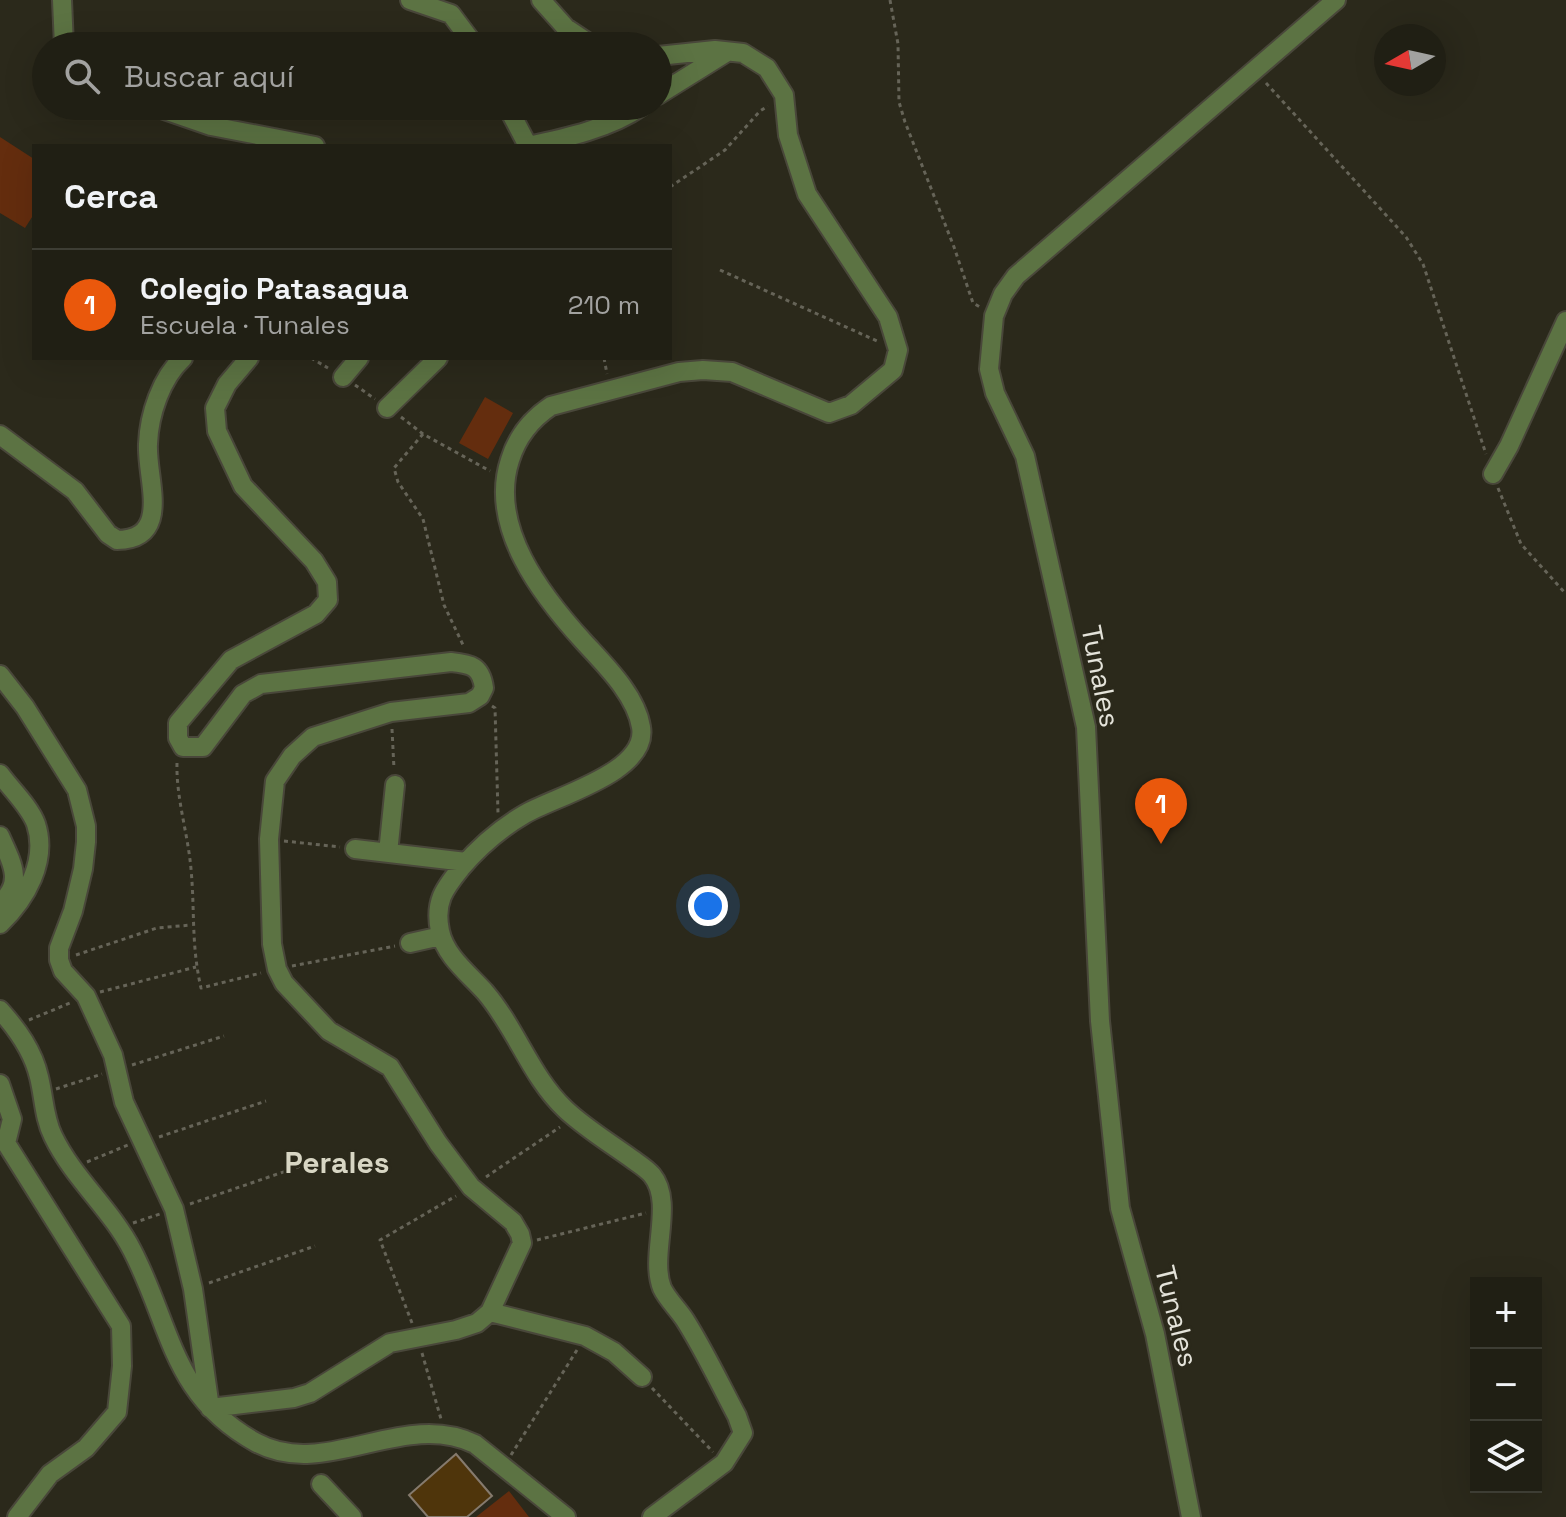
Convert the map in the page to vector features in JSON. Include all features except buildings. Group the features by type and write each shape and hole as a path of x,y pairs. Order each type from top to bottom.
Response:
{"street":[{"path":"62,0 63,32"},
{"path":"410,0 451,14 464,32"},
{"path":"541,0 572,32"},
{"name":"Tunales","path":"1191,1517 1155,1334 1120,1208 1100,1021 1086,727 1025,456 995,393 989,369 994,316 1003,294 1016,276 1336,0"},
{"path":"652,1517 724,1463 743,1433 737,1416 685,1320 662,1288 659,1266 661,1189 651,1173 565,1109 547,1088 495,1005 451,954 441,936 437,916 442,892 466,862 499,831 526,813 616,771 638,750 641,728 623,685 541,590 519,550 508,514 504,478 517,438 539,413 551,406 679,372 703,370 732,372 829,413 851,405 893,370 898,350 888,317 807,194 788,135 784,95 767,68 743,53 715,50 672,55"},
{"path":"672,86 727,51"},
{"path":"194,120 305,144"},
{"path":"514,120 527,144"},
{"path":"538,144 618,120"},
{"path":"1493,474 1516,433 1566,321"},
{"path":"0,435 75,491 108,534 117,540 137,537 149,527 153,506 148,444 152,417 159,394 182,360"},
{"path":"210,1408 294,1398 310,1393 390,1343 477,1323 490,1312 522,1243 513,1222 471,1187 438,1143 390,1067 329,1031 284,983 277,969 272,944 269,839 275,781 292,756 313,737 391,712 469,703 480,696 484,688 483,677 473,665 451,662 261,684 243,694 203,747 183,747 178,738 178,723 231,660 316,614 328,600 327,582 314,561 243,486 217,431 215,408 227,384 247,360"},
{"path":"343,377 357,360"},
{"path":"387,408 436,360"},
{"path":"0,675 25,707 77,790 86,826 83,869 73,911 59,948 59,960 63,971 86,996 113,1055 124,1102 174,1209 193,1289 210,1408"},
{"path":"0,774 35,822 40,856 25,895 0,924"},
{"path":"388,853 395,785"},
{"path":"0,836 15,874 10,895 0,903"},
{"path":"355,849 466,862"},
{"path":"410,943 441,936"},
{"path":"0,1010 27,1045 39,1075 52,1134 133,1252 181,1368 196,1393 210,1408 259,1444 295,1456 343,1450 375,1440 445,1434 475,1444 566,1517"},
{"path":"0,1084 12,1119 6,1143 121,1326 117,1412 86,1448 50,1474 17,1517"},
{"path":"490,1312 585,1336 614,1352 642,1377"},
{"path":"321,1484 352,1517"}],"path":[{"path":"890,0 898,44 899,102 905,122 973,303 994,316"},
{"path":"1255,71 1396,226 1423,264 1493,474 1521,544 1566,594"},
{"path":"672,186 725,150 760,111 784,95"},
{"path":"720,270 898,350"},
{"path":"314,360 423,434 504,478"},
{"path":"423,434 394,468 398,482 423,519 444,605 473,665"},
{"path":"480,696 495,708 499,831"},
{"path":"391,712 395,785"},
{"path":"183,747 176,765 191,869 191,925 201,988 277,969 410,943"},
{"path":"269,839 355,849"},
{"path":"59,960 157,928 191,925"},
{"path":"73,1168 129,1145 266,1101"},
{"path":"118,1227 301,1166"},
{"path":"522,1243 661,1210"},
{"path":"380,1240 417,1336 445,1434"},
{"path":"193,1289 315,1246"},
{"path":"503,1469 585,1336"},
{"path":"642,1377 724,1463"}],"shaded area":[{"path":"0,137 32,158 32,217 25,228 0,213"},
{"path":"485,397 513,413 488,459 459,443"},
{"path":"509,1491 529,1517 476,1517"}],"place":[{"name":"Colegio Patasagua","path":"1161,844"}],"district":[{"name":"Perales","path":"337,1163"}]}
